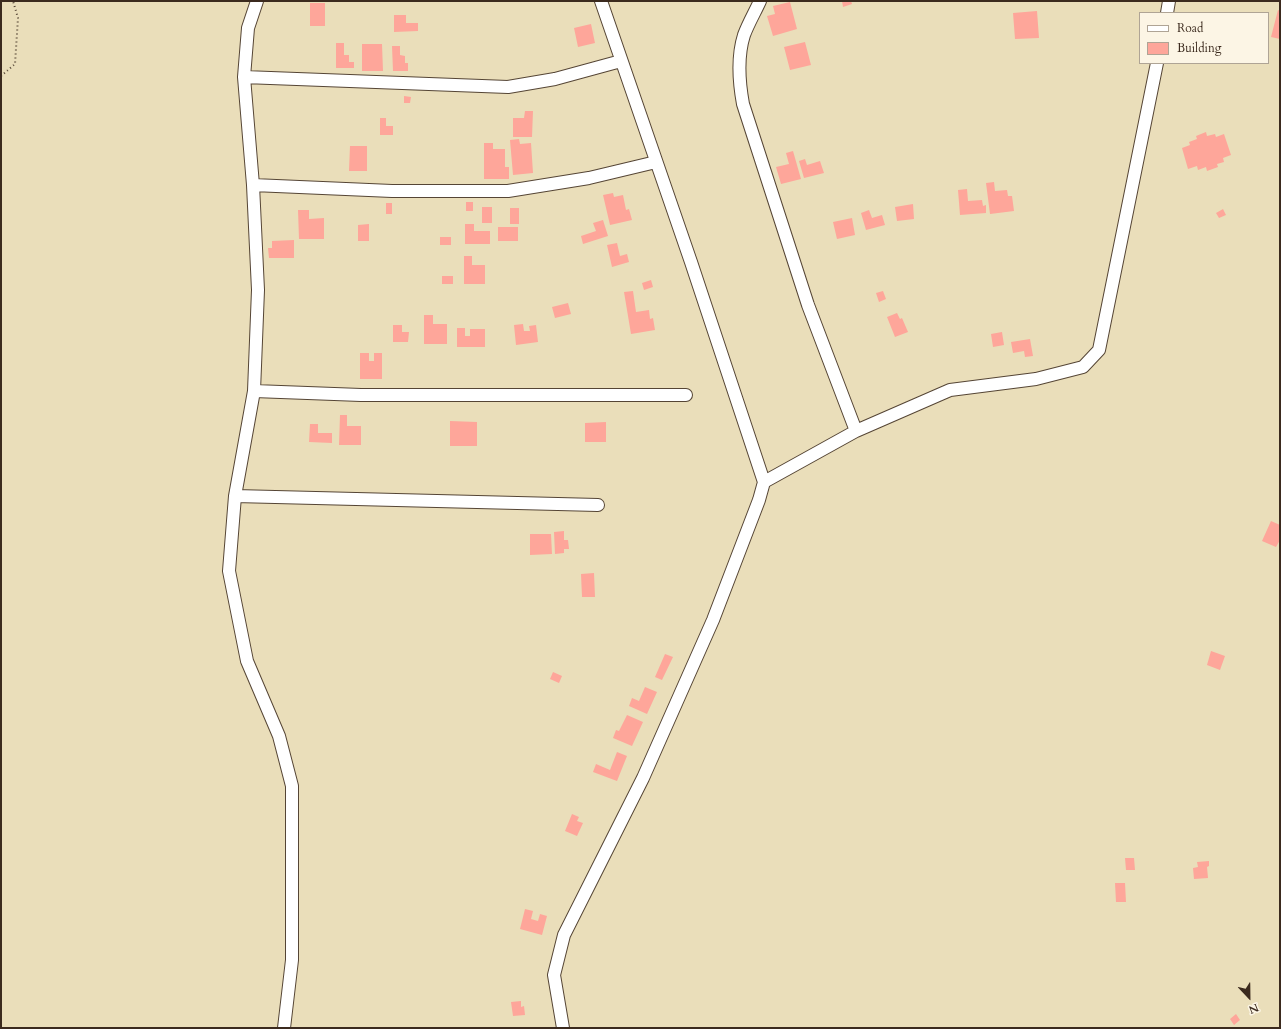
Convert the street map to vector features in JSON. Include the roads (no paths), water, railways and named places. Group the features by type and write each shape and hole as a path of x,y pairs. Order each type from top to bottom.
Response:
{"street":[{"path":"257,1 248,28 244,77 253,185 258,290 254,391 235,496 229,571 247,661 280,736 292,786 292,960 284,1028"},
{"path":"563,1028 554,974 564,935 642,778 713,620 759,500 764,482 601,1"},
{"path":"760,1 744,36 739,81 743,104 808,305 856,431"},
{"path":"1167,12 1169,1"},
{"path":"244,77 508,87 554,79 621,61"},
{"path":"764,482 856,431 950,390 1036,379 1083,366 1099,350 1157,64"},
{"path":"253,185 392,191 508,191 589,178 656,162"},
{"path":"254,391 361,395 686,395"},
{"path":"235,496 598,505"}]}
